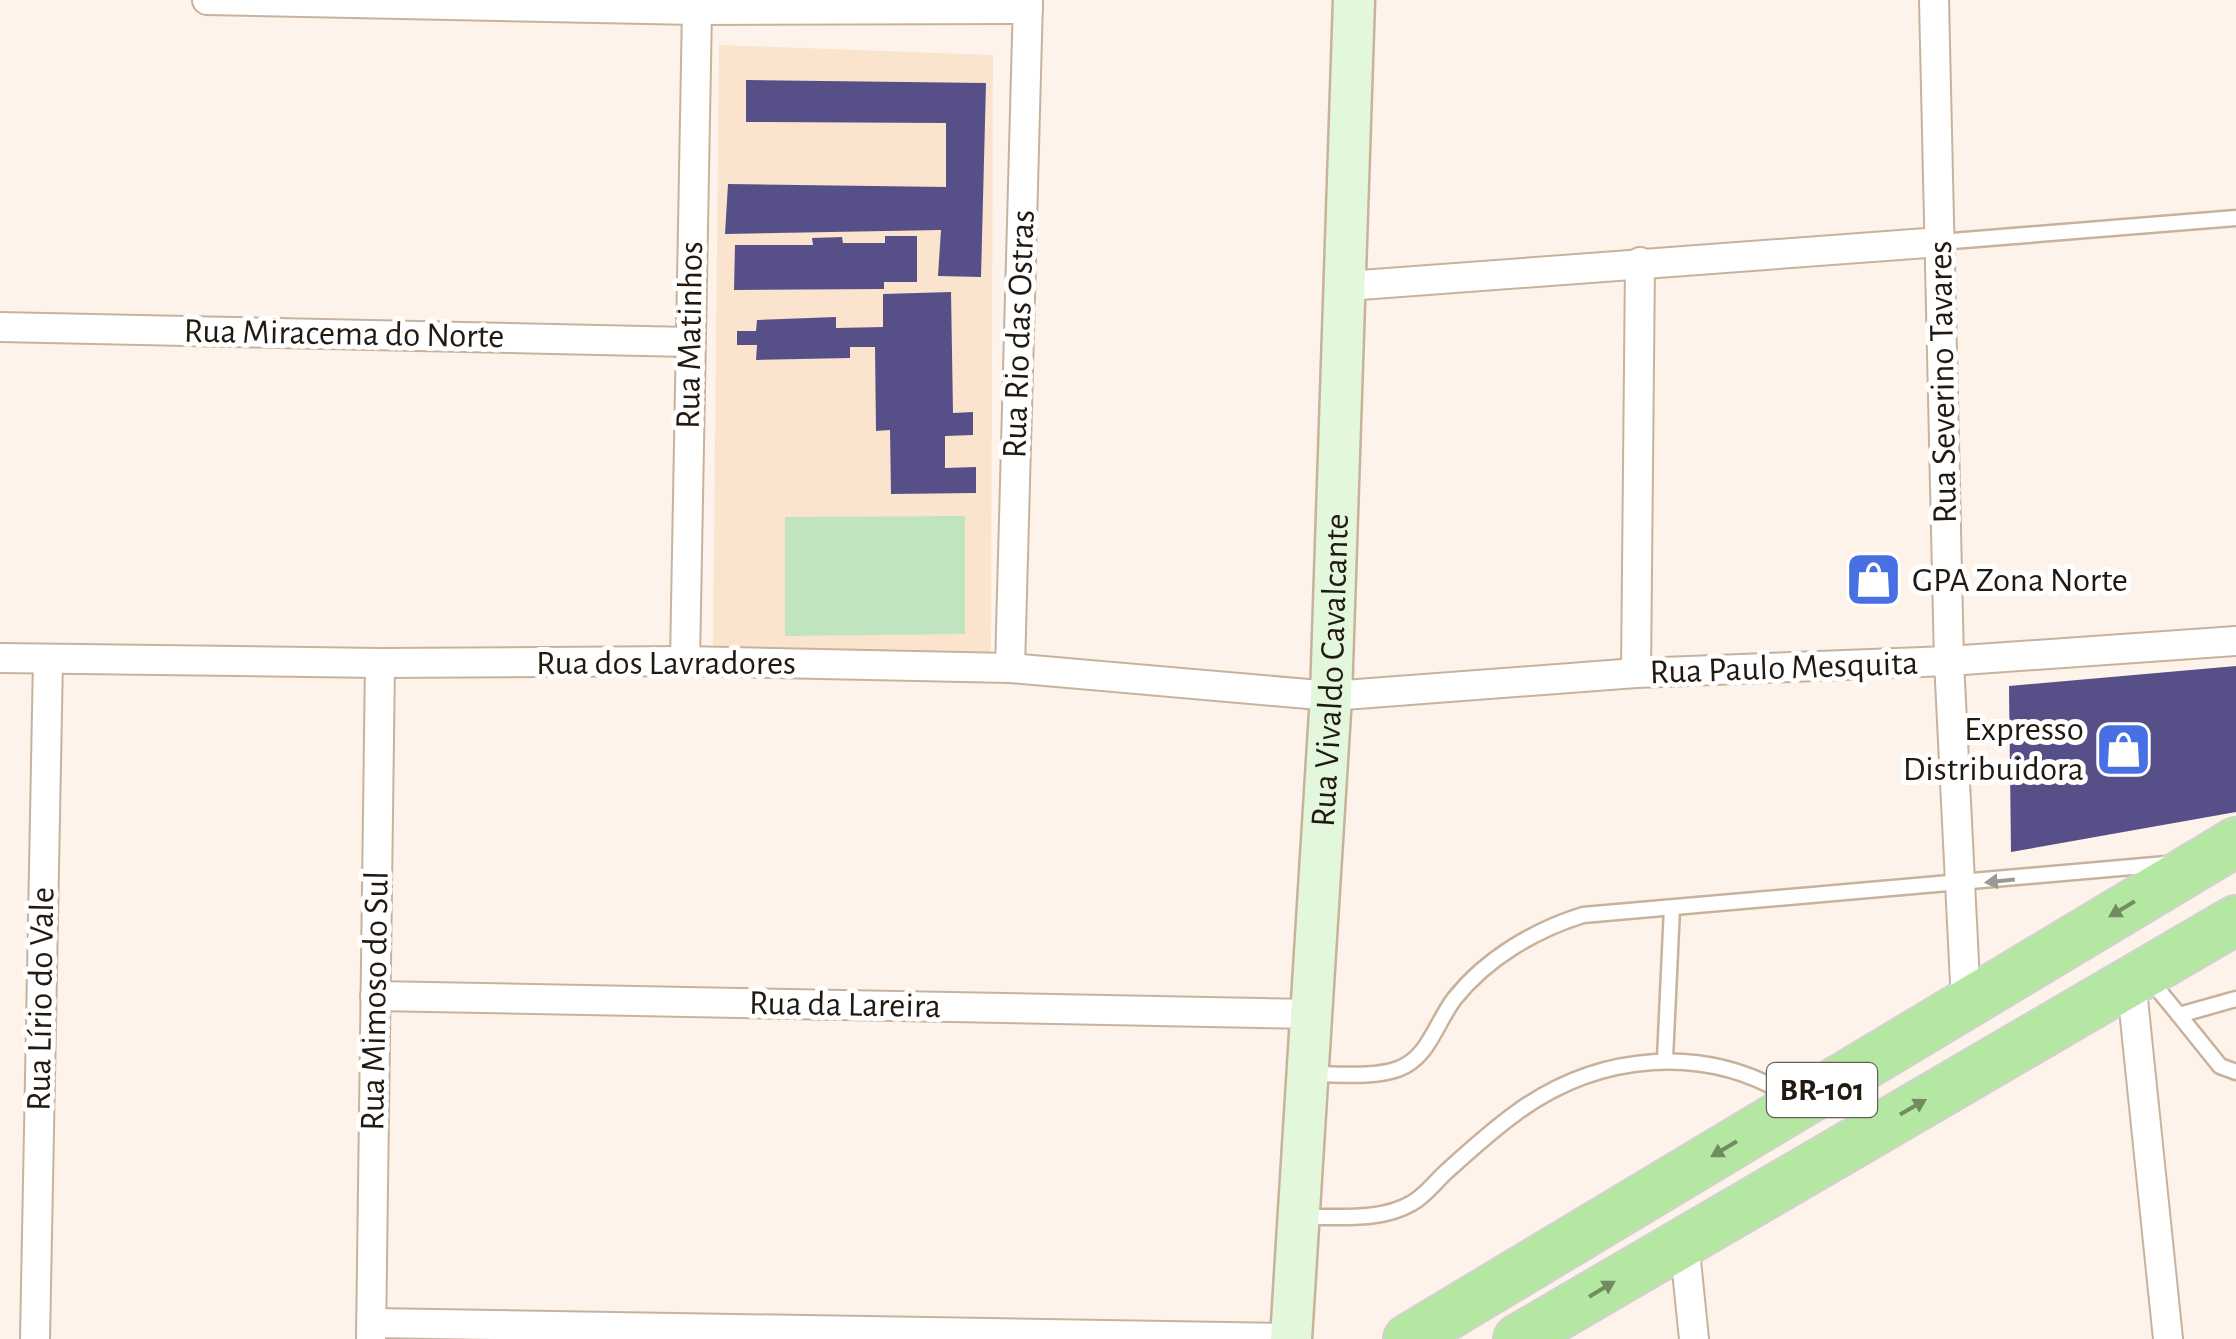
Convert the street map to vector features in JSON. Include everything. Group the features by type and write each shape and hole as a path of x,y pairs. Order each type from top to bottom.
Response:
{"highway":[{"name":"BR-101","path":"1408,1339 2219,852"},
{"name":"BR-101","path":"1518,1339 2236,920"}],"main road":[{"name":"Rua Vivaldo Cavalcante","path":"1291,1339 1331,696 1354,0"}],"street":[{"path":"207,0 697,10 1028,5"},
{"name":"Rua Severino Tavares","path":"1934,0 1949,661 1966,1003"},
{"name":"Rua Rio das Ostras","path":"1010,668 1028,5"},
{"name":"Rua Matinhos","path":"685,660 697,10"},
{"path":"1347,286 1940,242"},
{"path":"1636,673 1640,262"},
{"name":"Rua Miracema do Norte","path":"0,327 689,342"},
{"name":"Rua Paulo Mesquita","path":"1331,696 1636,673 1949,661 2236,641"},
{"name":"Rua dos Lavradores","path":"0,658 380,663 685,660 1010,668 1331,696"},
{"name":"Rua Lírio do Vale","path":"35,1339 48,658"},
{"name":"Rua Mimoso do Sul","path":"371,1331 380,663"},
{"path":"2138,976 2168,1339"},
{"name":"Rua da Lareira","path":"375,996 1314,1014"},
{"path":"1684,1241 1694,1339"},
{"path":"371,1331 1291,1339"}],"lane":[{"path":"1940,242 2236,218"},
{"path":"1310,1074 1376,1074 1401,1068 1421,1053 1468,983 1494,960 1550,926 1583,915 1961,885 2219,852"},
{"path":"1665,1060 1672,908"},
{"path":"2138,976 2178,1015 2220,1066 2236,1072"},
{"path":"2178,1015 2236,998"},
{"path":"1300,1216 1376,1216 1413,1203 1518,1112 1564,1085 1618,1064 1665,1060 1706,1065 1777,1088 1801,1103"}],"shaded area":[{"path":"719,45 993,55 991,654 713,646"}],"green space":[{"path":"965,516 965,634 785,636 785,517"}],"building":[{"path":"746,80 986,83 981,277 938,276 941,230 725,234 728,184 946,187 946,123 746,122"},
{"path":"885,236 917,236 917,282 884,282 884,289 734,290 735,245 813,245 812,238 842,237 843,243 885,243"},
{"path":"951,292 953,413 973,412 973,435 945,436 945,468 976,467 976,493 891,494 890,430 876,431 875,347 850,347 850,358 756,360 757,345 737,345 737,331 756,331 757,320 836,317 836,328 883,327 883,294"},
{"name":"Expresso Distribuidora","path":"2236,666 2236,812 2011,852 2009,686"}],"place":[{"name":"GPA Zona Norte","path":"1873,580"},
{"name":"Expresso Distribuidora","path":"2123,749"}]}
